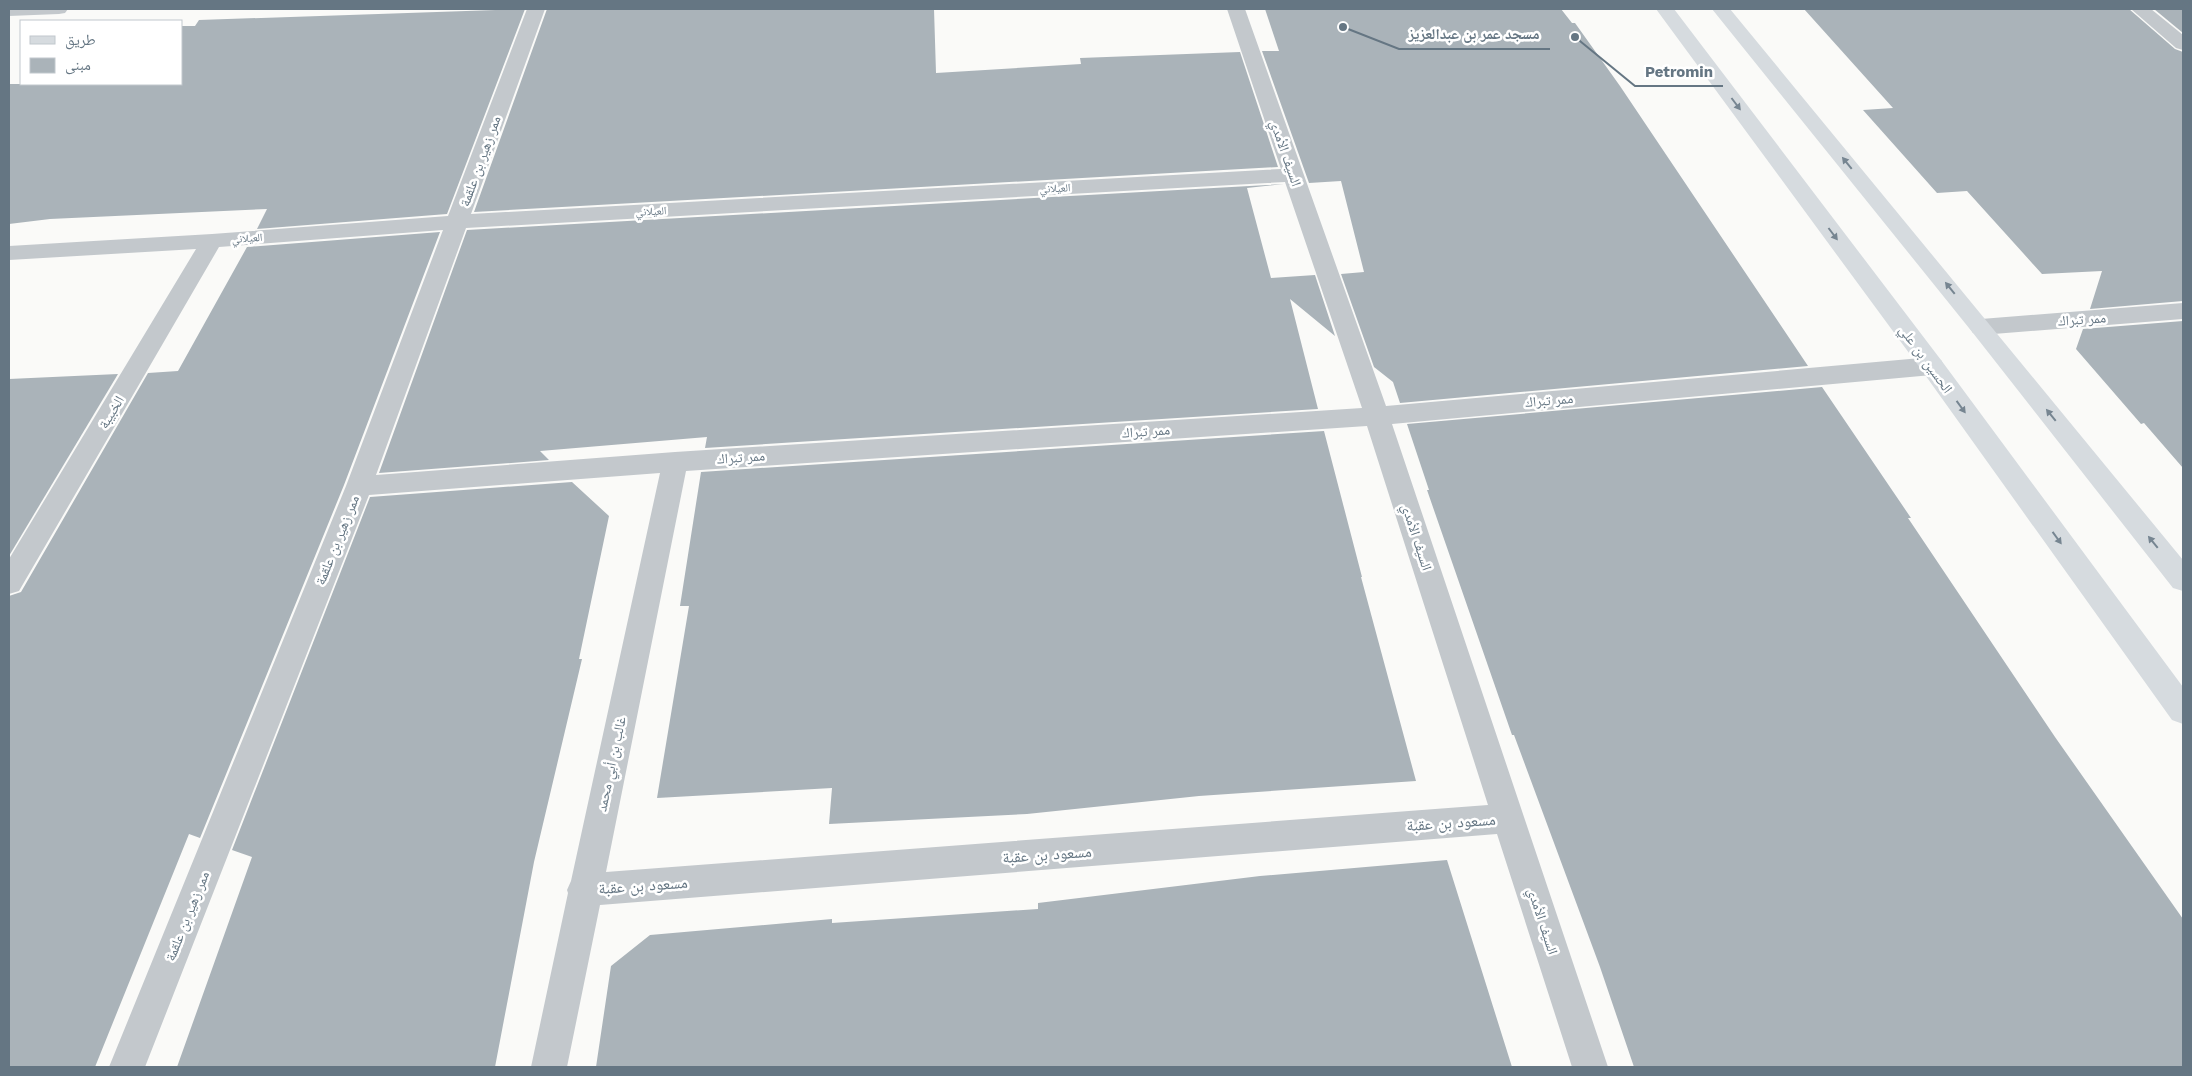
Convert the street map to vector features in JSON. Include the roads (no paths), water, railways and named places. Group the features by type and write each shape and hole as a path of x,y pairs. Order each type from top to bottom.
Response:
{"street":[{"path":"9,11 59,9"},
{"name":"ممر زهير بن علقمة","path":"127,1067 359,486 536,9"},
{"name":"السيف الأمدي","path":"1236,9 1377,416 1590,1067"},
{"name":"الحسين بن علي","path":"1666,9 1932,366 2183,711"},
{"path":"1721,9 1981,327 2183,580"},
{"path":"2140,9 2183,44"},
{"name":"العيلاني","path":"9,253 212,241 458,222 1294,175"},
{"name":"الخبيبة","path":"9,583 212,241"},
{"name":"ممر تبراك","path":"1981,327 2183,311"},
{"name":"ممر تبراك","path":"359,486 675,462 1377,416 1932,366"},
{"name":"غالب بن أبي محمد","path":"549,1067 584,890 675,462"},
{"name":"مسعود بن عقبة","path":"584,890 1510,818"}],"place":[{"name":"مسجد عمر بن عبدالعزيز","path":"1343,27"},
{"name":"Petromin","path":"1575,37"}]}
